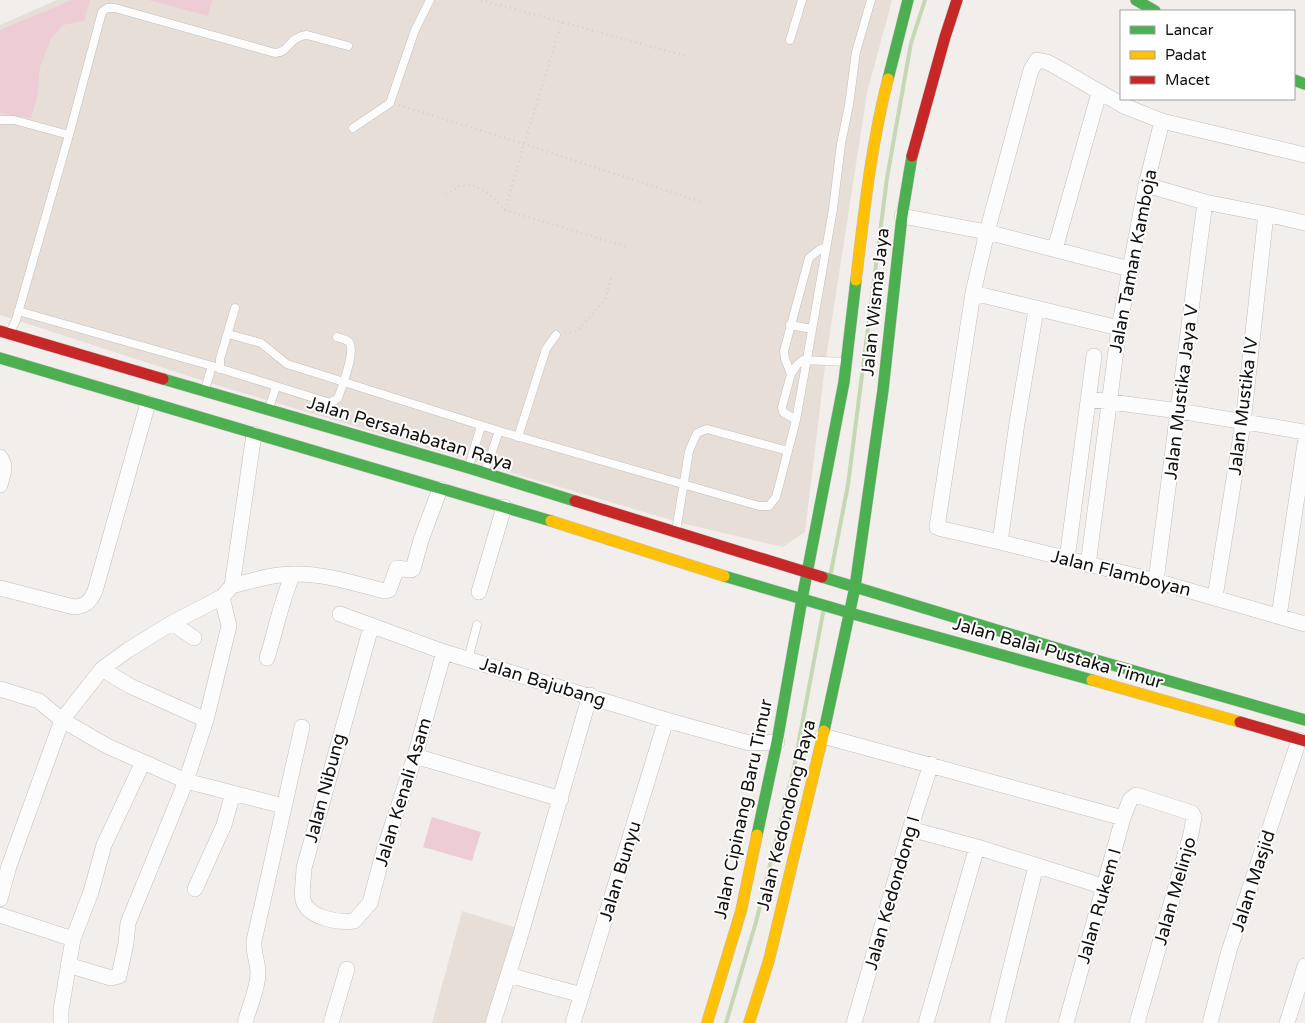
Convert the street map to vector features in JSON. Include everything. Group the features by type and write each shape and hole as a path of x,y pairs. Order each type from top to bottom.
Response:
{"street":[{"name":"Jalan Wisma Jaya","path":"802,599 811,574 847,362 866,192 877,122 908,0"},
{"name":"Jalan Wisma Jaya","path":"845,612 884,390 902,216 910,165 957,0"},
{"path":"1136,0 1153,10"},
{"path":"1119,328 973,294 987,232 1032,70 1037,60 1047,62 1124,106 1162,121 1305,155"},
{"path":"1055,249 1099,93"},
{"name":"Jalan Taman Kamboja","path":"1088,565 1119,328 1146,185 1162,121"},
{"path":"1146,185 1206,202 1305,223"},
{"name":"Jalan Mustika Jaya V","path":"1156,581 1206,202"},
{"name":"Jalan Mustika IV","path":"1215,597 1243,422 1266,214"},
{"path":"902,216 987,232 1130,269"},
{"name":"Jalan Flamboyan","path":"973,294 937,527 1156,581 1305,624"},
{"path":"1000,542 1036,310"},
{"name":"Jalan Persahabatan Raya","path":"5,332 485,473 802,599"},
{"path":"1067,559 1094,356"},
{"name":"Jalan Persahabatan Raya","path":"0,358 591,533 647,538 676,533 811,574"},
{"path":"1088,399 1179,411 1305,432"},
{"path":"0,588 74,607 84,606 90,602 95,591 148,403"},
{"path":"68,965 111,978 118,976 126,943 128,923 186,781 206,720 229,626 227,592 254,434"},
{"path":"1279,616 1305,444"},
{"path":"0,457 4,462 5,470 0,484"},
{"path":"0,899 9,866 62,720 102,669 172,622 227,592 267,577 292,574 325,577 385,591 389,590 397,568 413,569 421,540 440,489"},
{"path":"479,592 504,508"},
{"path":"267,658 284,594 292,574"},
{"name":"Jalan Balai Pustaka Timur","path":"811,574 1099,661 1305,720"},
{"name":"Jalan Balai Pustaka Timur","path":"802,599 1301,747"},
{"name":"Jalan Cipinang Baru Timur","path":"708,1023 741,911 777,742 802,599"},
{"name":"Jalan Kedondong Raya","path":"749,1023 769,960 823,736 845,612"},
{"name":"Jalan Bajubang","path":"340,614 371,627 444,652 590,695 666,720 749,743 777,742"},
{"path":"172,622 194,638"},
{"name":"Jalan Nibung","path":"347,922 324,918 312,913 303,900 304,868 371,627"},
{"name":"Jalan Kenali Asam","path":"347,922 354,921 370,903 384,850 416,756 444,652"},
{"path":"102,669 130,686 206,720"},
{"path":"0,688 39,701 62,720 107,746 186,781 283,806"},
{"path":"493,1023 561,799 590,695"},
{"name":"Jalan Bunyu","path":"573,1023 666,720"},
{"path":"245,1023 258,980 254,941 302,727"},
{"path":"823,736 1123,818"},
{"name":"Jalan Bajubang","path":"749,743 773,762"},
{"name":"Jalan Masjid","path":"1210,1023 1229,951 1301,747"},
{"path":"416,756 561,799"},
{"path":"61,1023 61,1010 73,939 91,892 104,845 143,762"},
{"name":"Jalan Kedondong I","path":"854,1023 910,829 931,764"},
{"path":"195,889 224,825 233,793"},
{"name":"Jalan Rukem I","path":"1066,1023 1123,818 1130,800 1136,795 1140,795"},
{"name":"Jalan Melinjo","path":"1138,1023 1191,834 1194,817 1192,813 1140,795"},
{"path":"910,829 977,847 1104,887"},
{"path":"926,1023 977,847"},
{"path":"997,1023 1036,866"},
{"path":"0,915 73,939"},
{"path":"1288,1023 1305,966"},
{"path":"331,1023 347,968"},
{"path":"508,975 582,995"}],"lane":[{"path":"353,128 390,103 415,30 430,0"},
{"path":"790,40 802,0"},
{"path":"228,334 261,343 288,364 481,426 683,485 759,506 769,506 776,497 796,420 833,209 841,144 849,106 856,52 871,0"},
{"path":"5,332 16,320 69,136 102,12 107,8 115,8 275,53 284,51 292,40 307,35 348,46"},
{"path":"0,120 14,120 69,136"},
{"path":"791,374 784,359 790,325 810,258 818,250 826,247"},
{"path":"204,391 216,368 235,308"},
{"path":"18,311 330,403 338,398 352,349 347,340 337,337"},
{"path":"790,325 812,329"},
{"path":"518,436 546,349 556,335"},
{"path":"796,420 786,414 782,407 791,374 797,365 807,359 847,362"},
{"path":"268,409 276,387"},
{"path":"469,468 481,426"},
{"path":"676,533 689,451 697,433 707,429 788,451"},
{"path":"485,473 499,431"},
{"path":"468,659 477,625"}],"path":[{"path":"481,0 686,56"},
{"path":"505,210 562,22"},
{"path":"390,103 524,144 701,202"},
{"path":"446,194 461,185 475,186 489,194 505,210 628,247"},
{"path":"556,335 577,331 588,320 605,300 612,278"}],"shaded area":[{"path":"57,0 892,0 867,93 826,358 805,532 783,547 681,523 216,385 0,315 0,25"},
{"path":"72,0 90,0 84,21 63,25 51,38 40,67 37,98 31,118 0,113 0,30"},
{"path":"148,0 212,0 208,16"},
{"path":"432,817 481,832 472,861 423,847"},
{"path":"462,911 517,928 490,1023 432,1023"}],"waterway":[{"path":"831,572 848,485 887,178 911,43 925,0"},
{"path":"726,1023 756,922 794,767 823,613"}],"traffic: fast":[{"path":"888,79 908,0"},
{"path":"1136,0 1153,10"},
{"path":"1295,80 1305,84"},
{"path":"824,731 855,587 883,390 902,216 912,156"},
{"path":"757,835 777,742 802,599 844,382 856,280"},
{"path":"0,358 551,521"},
{"path":"163,379 469,468 575,501"},
{"path":"724,576 1092,680"},
{"path":"822,577 1099,661 1305,720"}],"traffic: slow":[{"path":"856,280 865,204 888,79"},
{"path":"551,521 724,576"},
{"path":"1092,680 1240,722"},
{"path":"749,1023 769,960 824,731"},
{"path":"707,1023 741,911 757,835"}],"traffic: jam":[{"path":"912,156 957,0"},
{"path":"0,331 163,379"},
{"path":"575,501 822,577"},
{"path":"1240,722 1305,741"}]}
